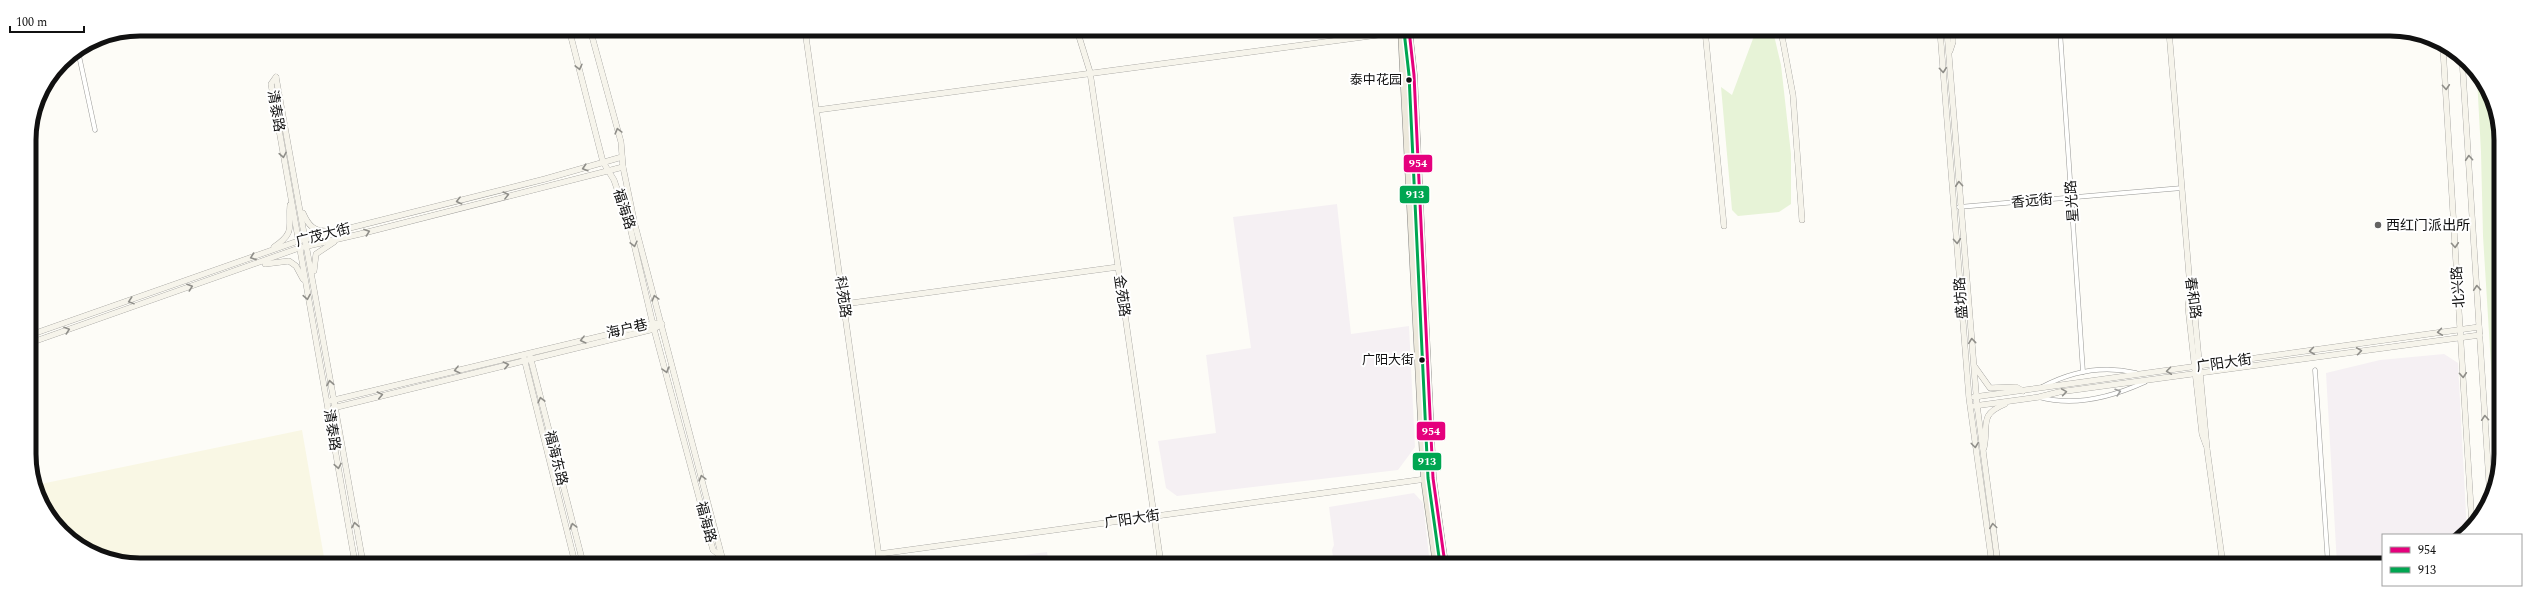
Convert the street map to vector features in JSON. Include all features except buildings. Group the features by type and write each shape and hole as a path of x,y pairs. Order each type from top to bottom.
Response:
{"main road":[{"path":"1402,36 1424,479 1435,558"},
{"path":"1411,36 1433,478 1444,558"}],"street":[{"name":"福海路","path":"571,36 603,162 614,180 630,227 654,329 713,550 722,557"},
{"name":"福海路","path":"592,36 621,142 623,167 635,225 722,557"},
{"name":"科苑路","path":"806,36 879,558"},
{"name":"金苑路","path":"1078,36 1090,72 1159,558"},
{"path":"817,110 1364,36"},
{"path":"1706,36 1724,226"},
{"path":"1782,36 1793,95 1802,220"},
{"name":"盛坊路","path":"1940,36 1974,362 1976,397 1997,558"},
{"name":"盛坊路","path":"1947,36 1969,398 1991,558"},
{"path":"1949,55 1953,42 1953,36"},
{"name":"星光路","path":"2060,36 2083,372"},
{"name":"春和路","path":"2170,36 2190,287 2188,307 2198,370 2202,434 2207,449 2222,558"},
{"name":"北兴路","path":"2443,51 2472,518"},
{"path":"79,56 95,130"},
{"name":"北兴路","path":"2463,67 2489,483"},
{"name":"清泰路","path":"330,401 305,282 271,84 276,77 300,205 354,558"},
{"name":"广茂大街","path":"36,334 298,241 545,179 622,157"},
{"name":"广茂大街","path":"36,341 249,267 299,248 608,172 623,167"},
{"name":"香远街","path":"1958,207 2182,188"},
{"path":"266,252 285,239 290,231 290,195"},
{"path":"300,205 307,221 313,229 320,232 346,229"},
{"path":"313,288 314,259 316,254 322,248 340,239"},
{"path":"249,267 289,261 296,266 305,282"},
{"path":"844,304 1118,267"},
{"name":"海户巷","path":"330,401 653,322 662,324"},
{"name":"海户巷","path":"331,408 654,329 662,324"},
{"name":"广阳大街","path":"1970,406 2039,397 2059,392 2147,380 2198,370 2479,327"},
{"name":"广阳大街","path":"1969,398 2140,374 2198,370 2480,335"},
{"name":"福海东路","path":"530,353 528,360 574,558"},
{"name":"福海东路","path":"523,354 528,360 582,558"},
{"path":"1974,362 1980,375 1990,388 2016,387 2023,391"},
{"path":"2037,389 2063,376 2083,372 2118,369 2140,374"},
{"path":"2315,370 2328,558"},
{"path":"2039,397 2058,402 2090,399 2128,389 2147,380"},
{"path":"1983,453 1988,415 1993,409 2012,401"},
{"name":"清泰路","path":"331,408 362,558"},
{"name":"广阳大街","path":"879,554 1433,478"}],"shaded area":[{"path":"1337,204 1351,334 1409,326 1415,447 1398,470 1177,496 1166,488 1158,441 1216,433 1206,355 1251,348 1233,217"},
{"path":"2444,354 2458,363 2466,523 2456,534 2382,534 2382,558 2337,558 2326,373 2380,360"},
{"path":"302,430 324,558 134,558 120,556 100,550 88,544 67,527 50,506 41,484"},
{"path":"1414,493 1423,503 1429,558 1333,558 1332,550 1334,545 1329,507"},
{"path":"1047,552 1048,558 1000,558"}],"green space":[{"path":"1754,36 1774,36 1781,65 1791,154 1791,204 1779,212 1738,216 1732,210 1721,87 1732,95"},
{"path":"2477,84 2488,107 2494,134 2494,413 2483,236"}],"transit line":[{"name":"913","path":"1405,36 1409,75 1428,478 1439,558"},
{"name":"954","path":"1410,36 1414,75 1433,478 1444,558"}],"place":[{"name":"泰中花园","path":"1409,80"},
{"name":"西红门派出所","path":"2378,225"},
{"name":"广阳大街","path":"1422,360"}]}
